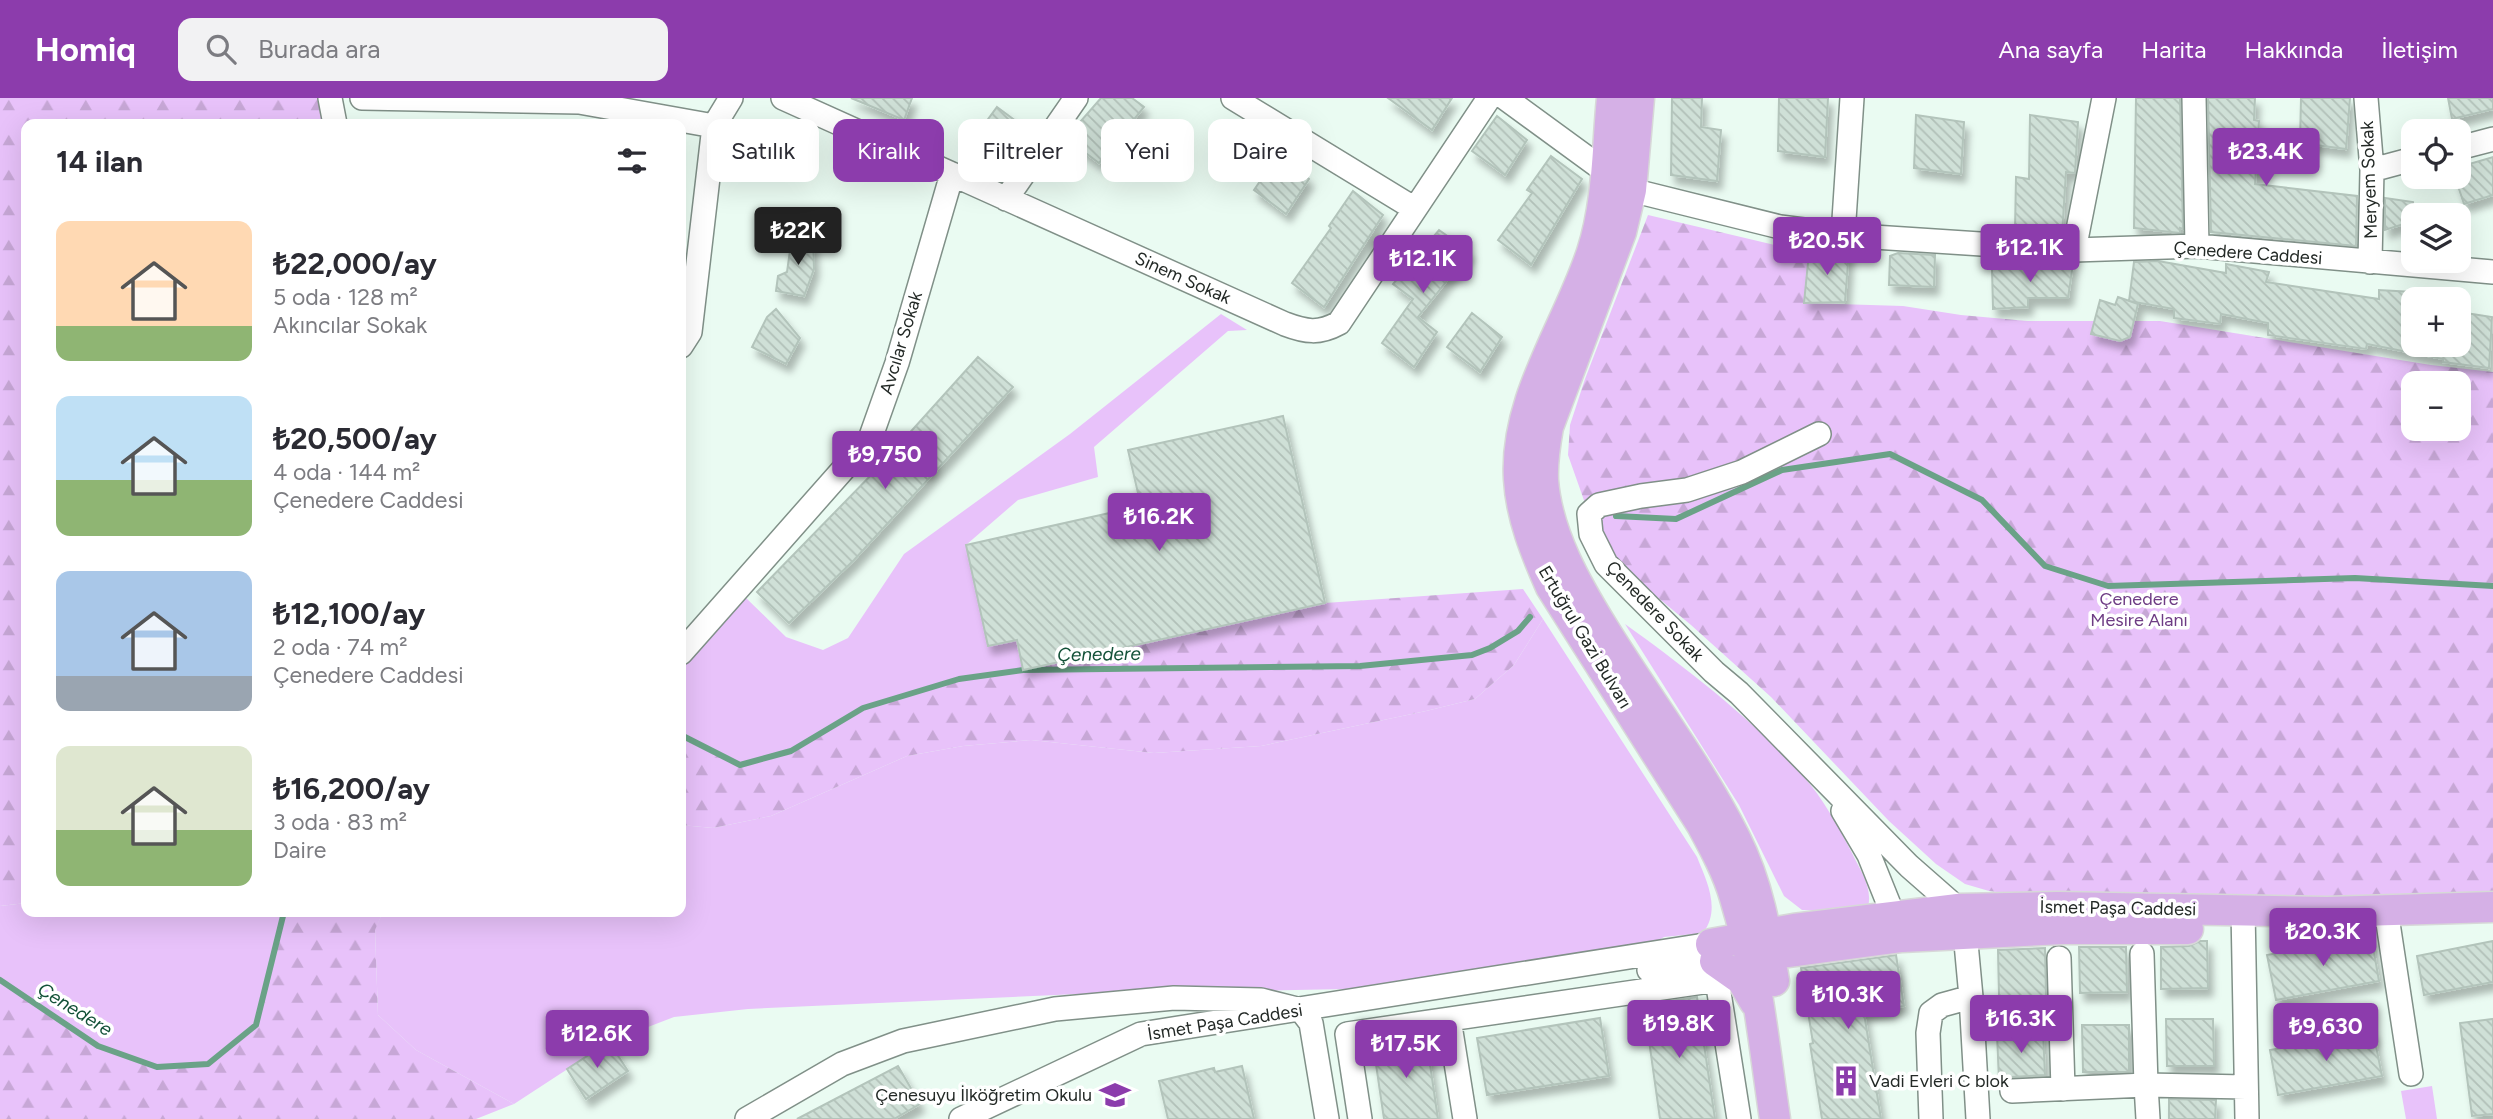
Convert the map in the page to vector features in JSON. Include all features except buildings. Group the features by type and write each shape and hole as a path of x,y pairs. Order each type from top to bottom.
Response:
{"main road":[{"name":"Ertuğrul Gazi Bulvarı","path":"1612,98 1600,219 1592,250 1532,397 1523,429 1519,481 1524,513 1551,587 1718,854 1746,894 1770,944 1768,1006 1775,1119"},
{"name":"Ertuğrul Gazi Bulvarı","path":"1639,98 1631,190 1621,232 1548,427 1543,453 1543,481 1559,545 1578,584 1734,837 1746,894"},
{"path":"1746,894 1774,914 1770,944 1784,963 1768,1006 1713,952 1746,894"},
{"name":"İsmet Paşa Caddesi","path":"2387,919 2493,907"},
{"name":"İsmet Paşa Caddesi","path":"1713,952 1961,921 2063,929 2243,920 2387,919 2493,923"},
{"name":"Ertuğrul Gazi Bulvarı","path":"1768,1006 1795,1119"}],"street":[{"path":"330,98 334,119"},
{"path":"362,98 579,102 675,119"},
{"path":"718,119 731,98"},
{"name":"Sinem Sokak","path":"783,98 1285,324 1303,331 1317,332 1339,323 1489,98"},
{"path":"1006,199 1076,98"},
{"path":"1233,98 1415,209"},
{"path":"1505,98 1631,190"},
{"path":"1843,235 1852,98"},
{"path":"2074,250 2104,98"},
{"path":"2194,98 2197,246"},
{"name":"Meryem Sokak","path":"2366,98 2372,170 2370,262"},
{"path":"686,121 707,125"},
{"path":"2471,145 2493,139"},
{"path":"2372,170 2401,162"},
{"name":"Avcılar Sokak","path":"686,647 870,439 897,363 952,174"},
{"path":"686,322 707,175"},
{"name":"Çenedere Caddesi","path":"1631,190 1780,227 1843,235 2074,250 2197,246 2493,272"},
{"name":"Çenedere Sokak","path":"1819,434 1742,472 1687,490 1599,505 1589,514 1591,534 1606,564 1714,671 1740,693 1961,921"},
{"name":"Çenedere Sokak","path":"1826,781 1869,856 1898,927"},
{"path":"2387,919 2411,1074"},
{"path":"2243,920 2247,1119"},
{"path":"1961,921 1971,997 1978,1119"},
{"name":"İsmet Paşa Caddesi","path":"996,1119 1144,1049 1306,1016 1713,952"},
{"path":"2143,954 2148,1119"},
{"path":"2059,958 2063,1089"},
{"path":"1360,1119 1347,1034 1717,980 1739,1119"},
{"path":"1931,1119 1928,1033 1931,1013 1942,1005 1971,997"},
{"path":"747,1119 842,1064 903,1041 1055,1009 1174,998 1261,1000 1306,1016 1328,1119"},
{"name":"İsmet Paşa Caddesi","path":"961,1119 1141,1034 1306,1016"},
{"path":"1449,1019 1465,1119"},
{"path":"2012,1091 2146,1085 2246,1087"}],"green space":[{"path":"0,98 330,98 334,119 21,119 21,904 0,906"},
{"name":"Çenedere Mesire Alanı","path":"1648,215 1809,253 1805,303 1903,306 2027,321 2160,321 2431,365 2493,372 2493,896 2327,904 2027,896 1989,891 1965,884 1936,864 1889,821 1771,697 1628,573 1605,545 1586,506 1568,455 1570,425"},
{"path":"1221,314 1247,330 1228,331 1094,447 1098,477 1018,500 966,545 988,646 1016,640 1023,670 959,679 863,708 791,751 740,765 686,738 686,655 745,597 786,637 823,650 848,638 904,554 1070,434"},
{"path":"1523,589 1543,619 1514,665 1475,699 1426,711 1261,746 1154,753 1031,740 963,746 907,756 771,816 713,828 686,825 686,738 740,765 791,751 863,708 959,679 1023,670 1325,603"},
{"path":"1543,619 1697,857 1712,905 1711,915 1703,933 1664,937 1641,950 1449,980 1346,989 1078,994 748,1009 674,1017 609,1042 514,1104 416,1050 378,1015 375,929 381,917 686,917 686,825 713,828 771,816 907,756 963,746 1031,740 1154,753 1261,746 1475,699 1514,665"},
{"path":"1625,624 1718,696 1763,735 1803,776 1830,813 1862,873 1869,893 1868,907 1840,911 1802,910 1784,896 1739,805"},
{"path":"21,904 21,917 283,917 256,1025 208,1064 157,1067 98,1046 0,980 0,906"},
{"path":"283,917 381,917 375,930 378,1015 416,1050 514,1104 476,1119 0,1119 0,980 98,1046 157,1067 208,1064 256,1025"},
{"path":"2432,1086 2437,1119 2406,1119 2401,1091"}],"waterway":[{"path":"1616,516 1676,519 1782,470 1890,454 1982,500 2045,566 2108,586 2355,578 2493,586"},
{"name":"Çenedere","path":"686,738 740,765 791,751 863,708 959,679 1023,670 1360,666 1472,655 1490,648 1518,631 1530,617"},
{"name":"Çenedere","path":"0,980 98,1046 157,1067 208,1064 256,1025 283,917"}],"place":[{"name":"Vadi Evleri C blok","path":"1846,1081"},
{"name":"Çenesuyu İlköğretim Okulu","path":"1115,1095"}]}
